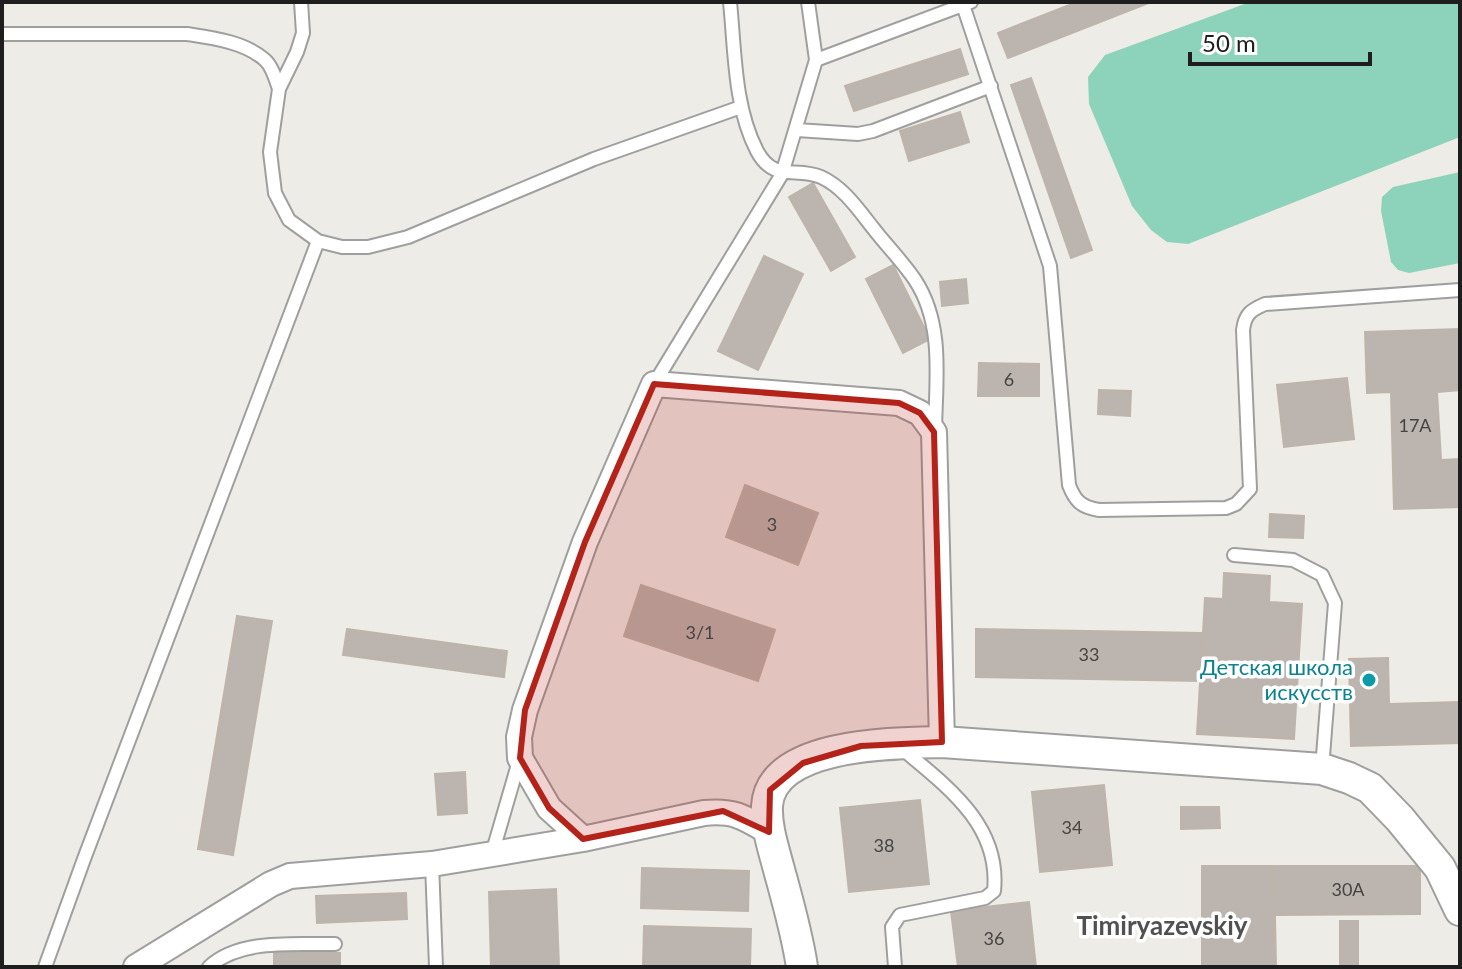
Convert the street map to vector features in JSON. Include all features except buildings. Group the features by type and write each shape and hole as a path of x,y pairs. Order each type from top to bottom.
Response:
{"street":[{"path":"583,839 549,808 520,758 519,737 525,710 585,542 654,384 899,403 920,413 934,432 942,742"},
{"path":"802,967 769,832 767,807 770,790 781,775 825,754 895,743 942,742 1322,769 1370,788 1380,798 1440,868 1460,910"},
{"path":"136,967 271,884 290,876 432,864 583,839 723,811 739,814 769,832"}],"lane":[{"path":"301,2 303,33 279,89 270,152 275,193 289,220 318,241 342,247 368,247 408,237 594,159 741,107"},
{"path":"730,2 741,107 757,152 767,165 782,174 800,172 818,176 835,185 916,281 936,337 934,432"},
{"path":"654,384 782,174 816,60 808,2"},
{"path":"816,60 967,3 1050,266 1069,485 1075,500 1085,507 1099,510 1226,508 1246,496 1250,489 1243,330 1251,310 1265,304 1460,290"},
{"path":"2,34 187,34 208,37 241,45 267,61 279,89"},
{"path":"797,130 858,134 873,131 991,86"},
{"path":"45,967 318,241"},
{"path":"1234,555 1293,560 1322,575 1335,603 1322,769"},
{"path":"895,743 967,805 980,825 995,880 994,891 985,898 900,915 892,927 895,967"},
{"path":"492,854 520,758"},
{"path":"432,864 436,967"},
{"path":"209,967 216,960 234,952 262,946 335,944"}],"highlighted area":[{"path":"654,384 899,403 920,413 934,432 942,742 861,746 803,763 770,790 769,832 723,811 583,839 549,808 520,758 525,710 585,542"}],"green space":[{"path":"1250,2 1460,2 1460,137 1188,244 1167,242 1151,230 1132,206 1089,104 1088,77 1105,55"},
{"path":"1460,172 1460,263 1409,273 1398,270 1391,262 1381,211 1382,197 1393,187"}],"place":[{"name":"Детская школа искусств","path":"1369,680"}],"district":[{"name":"Timiryazevskiy","path":"1162,926"}]}
